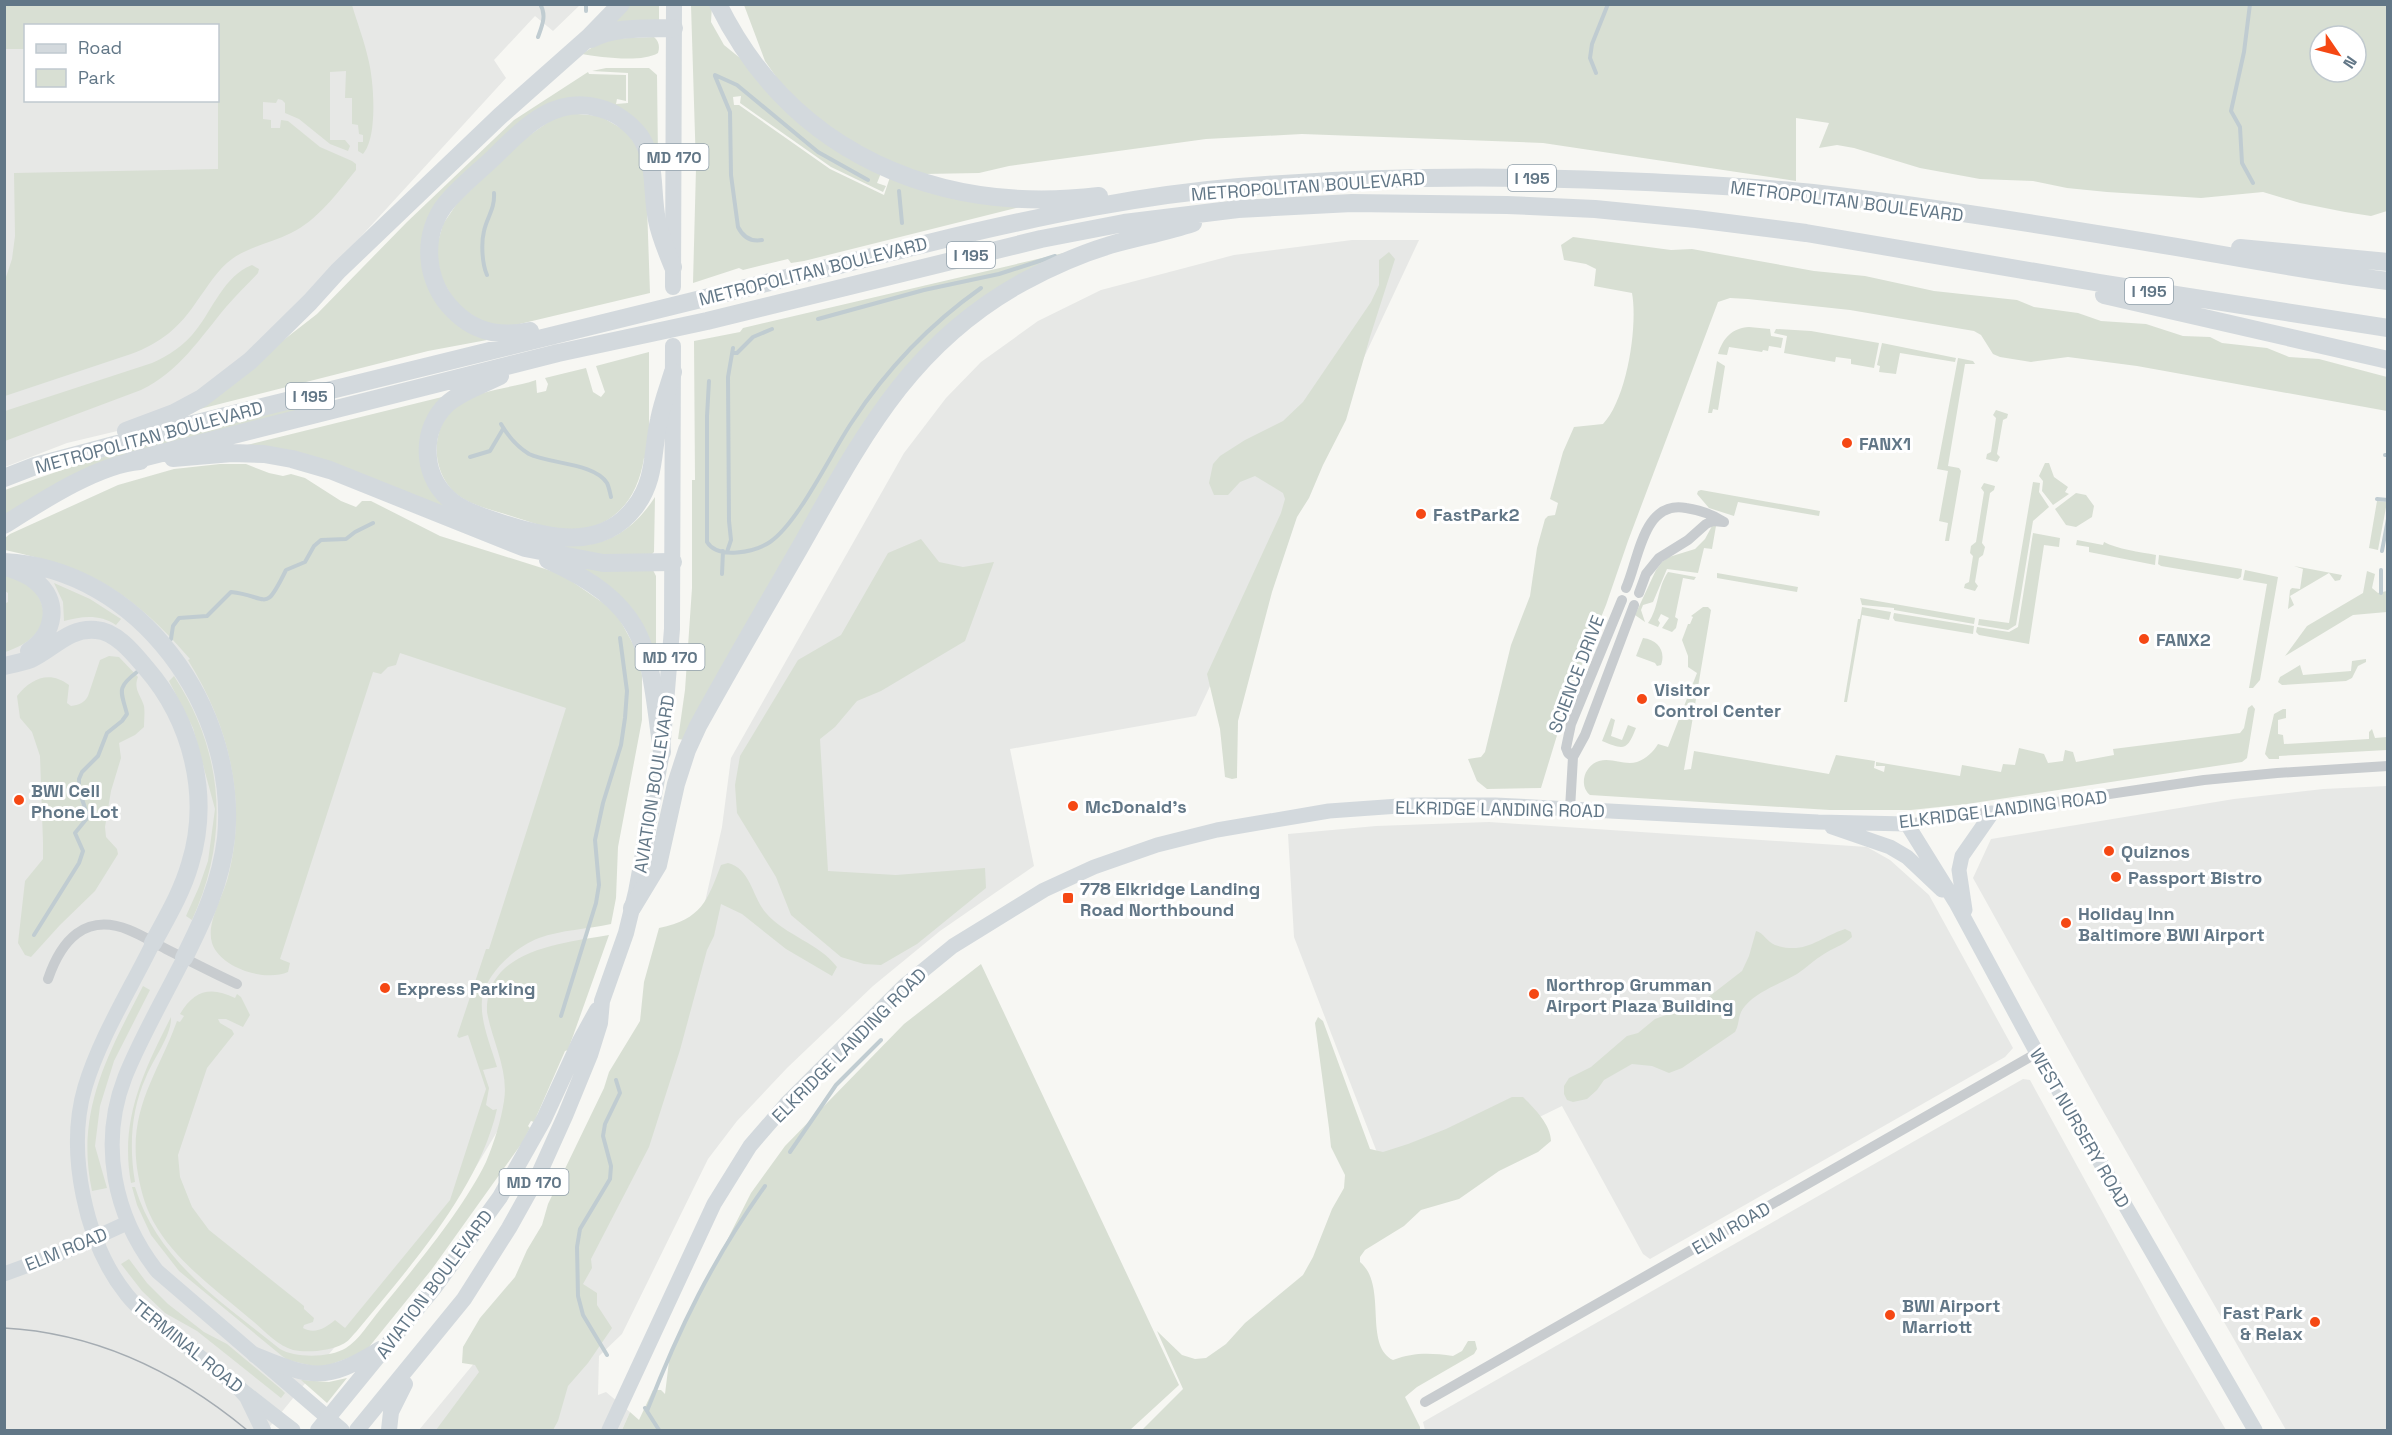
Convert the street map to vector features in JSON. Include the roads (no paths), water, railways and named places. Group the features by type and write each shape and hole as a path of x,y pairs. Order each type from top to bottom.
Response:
{"highway":[{"path":"35,466 174,413 202,399 230,379 310,302 338,271 500,116 577,48 621,4"},
{"path":"718,4 750,57 789,103 832,138 859,155 890,170 940,188 1000,198 1059,199 1138,192 1181,194"},
{"path":"577,48 611,31 674,28"},
{"path":"585,328 555,326 504,334 479,329 449,307 440,293 430,267 430,241 435,223 443,208 511,141 541,116 568,105 591,106 612,113 634,129 649,156 657,222 673,267"},
{"name":"METROPOLITAN BOULEVARD","path":"4,478 35,466 189,425 708,296 1035,218 1120,202 1237,187 1353,180 1508,177 1597,179 1810,193 2121,238 2388,281"},
{"name":"METROPOLITAN BOULEVARD","path":"129,461 529,360 707,321 1041,239 1124,223 1238,209 1352,203 1507,205 1595,209 1795,232 2388,328"},
{"path":"632,908 658,865 676,784 698,726 863,438 914,368 942,340 971,316 1004,293 1039,274 1091,251 1162,233 1238,209"},
{"path":"2121,238 2388,262"},
{"path":"1912,252 2388,360"},
{"path":"529,360 466,391 449,403 438,415 431,430 428,446 429,462 433,477 442,491 461,507 510,525 561,538 582,538 602,532 621,522 640,500 651,476 659,420 673,372"},
{"path":"129,461 232,453 292,459 330,470 525,548 598,586 619,605 633,623 648,658 662,752"},
{"name":"I 195","path":"4,525 74,484 129,461"},
{"path":"525,548 603,563 673,562"},
{"path":"4,562 28,564 71,578 101,593 128,612 157,638 181,668 198,697 214,735 225,779 226,838 216,885 208,909 184,958"},
{"path":"4,567 28,576 40,585 49,598 52,616 47,633 39,643 4,666"},
{"path":"4,666 31,659 77,632 98,630 109,634 137,657 162,689 177,715 194,760 199,805 197,834 182,885 153,943"}],"main road":[{"name":"MD 170","path":"673,287 674,4"},
{"name":"AVIATION BOULEVARD","path":"357,1431 464,1299 490,1259 538,1176 590,1055 600,1023 602,1001 632,908 645,854 662,752 669,680 673,562 673,346"},
{"name":"ELKRIDGE LANDING ROAD","path":"609,1431 698,1238 727,1180 750,1146 788,1102 904,986 953,946 1044,890 1094,867 1157,844 1217,830 1329,811 1413,806 1495,805 1818,822 1907,824"},
{"path":"1967,922 1959,870 1962,856 1992,813"},
{"path":"1818,822 1890,847 1907,857 1956,903"},
{"name":"WEST NURSERY ROAD","path":"1907,824 1967,922 2037,1053 2255,1431"},
{"name":"TERMINAL ROAD","path":"153,943 98,1053 82,1101 77,1139 79,1171 85,1206 109,1269 127,1295 156,1323 293,1431"},
{"name":"TERMINAL ROAD","path":"184,958 130,1066 118,1100 111,1151 116,1190 127,1223 142,1253 157,1271 255,1355 323,1424 342,1431"},
{"name":"AVIATION BOULEVARD","path":"323,1424 447,1272 500,1197 533,1141 591,1018 602,1001"},
{"name":"ELM ROAD","path":"4,1274 127,1223"},
{"path":"255,1355 304,1372 331,1373 345,1369 393,1340"},
{"path":"389,1431 391,1412 397,1398 428,1344"},
{"path":"239,1388 247,1398 263,1431"}],"street":[{"path":"1626,588 1647,530 1658,513 1670,507 1682,507 1714,516 1725,522 1713,521 1706,524 1688,540 1659,558 1646,574 1639,593"},
{"name":"SCIENCE DRIVE","path":"1573,757 1566,748 1571,724 1622,600"},
{"name":"SCIENCE DRIVE","path":"1570,809 1573,757 1584,735 1634,605"},
{"name":"ELKRIDGE LANDING ROAD","path":"1907,824 2215,779 2388,766"},
{"path":"48,979 64,944 87,928 100,925 116,926 132,931 237,984"},
{"name":"ELM ROAD","path":"1425,1402 2037,1053"}],"waterway":[{"path":"538,37 543,16 540,4"},
{"path":"586,4 586,11"},
{"path":"1596,73 1590,58 1592,44 1608,4"},
{"path":"2250,4 2244,52 2231,111 2240,127 2242,163 2253,183"},
{"path":"715,75 737,85 818,152 868,180"},
{"path":"715,76 730,112 731,175 738,227 748,238 762,240"},
{"path":"899,191 902,223"},
{"path":"487,275 482,241 494,193"},
{"path":"818,319 924,290 999,274 1055,256"},
{"path":"709,381 707,542 712,548 728,553 755,549 770,542 792,519 852,422 894,366 944,317 981,288"},
{"path":"732,353 737,353 753,337 772,329"},
{"path":"727,552 731,540 728,377 733,348"},
{"path":"501,424 506,433 529,454 593,471 601,476 607,483 611,497"},
{"path":"470,457 490,451 503,429"},
{"path":"2377,499 2388,500"},
{"path":"2382,551 2388,519"},
{"path":"171,639 173,626 179,618 207,616 231,592 259,599 269,598 286,570 305,562 314,546 321,540 346,539 373,523"},
{"path":"722,574 723,551"},
{"path":"2381,570 2381,593"},
{"path":"561,1016 596,903 599,885 595,840 603,803 621,745 627,691 620,638"},
{"path":"34,935 79,863 83,851 75,833 88,817 79,790 79,779 82,772 98,756 107,733 127,714 122,690 126,682 137,672"},
{"path":"790,1152 836,1085 881,1040"},
{"path":"607,1355 583,1315 578,1296 577,1247 580,1229 610,1179 611,1166 603,1136 605,1124 620,1093 616,1080"},
{"path":"647,1411 698,1295 729,1240 765,1186"},
{"path":"645,1408 659,1430"}],"tram line":[{"path":"4,1328 38,1331 71,1338 134,1359 192,1390 247,1430"}],"place":[{"name":"FANX1","path":"1847,443"},
{"name":"FastPark2","path":"1421,514"},
{"name":"FANX2","path":"2144,639"},
{"name":"Visitor Control Center","path":"1642,699"},
{"name":"BWI Cell Phone Lot","path":"19,800"},
{"name":"McDonald's","path":"1073,806"},
{"name":"Quiznos","path":"2109,851"},
{"name":"Passport Bistro","path":"2116,877"},
{"name":"778 Elkridge Landing Road Northbound","path":"1068,898"},
{"name":"Holiday Inn Baltimore BWI Airport","path":"2066,923"},
{"name":"Express Parking","path":"385,988"},
{"name":"Northrop Grumman Airport Plaza Building","path":"1534,994"},
{"name":"BWI Airport Marriott","path":"1890,1315"},
{"name":"Fast Park & Relax","path":"2315,1322"}]}
